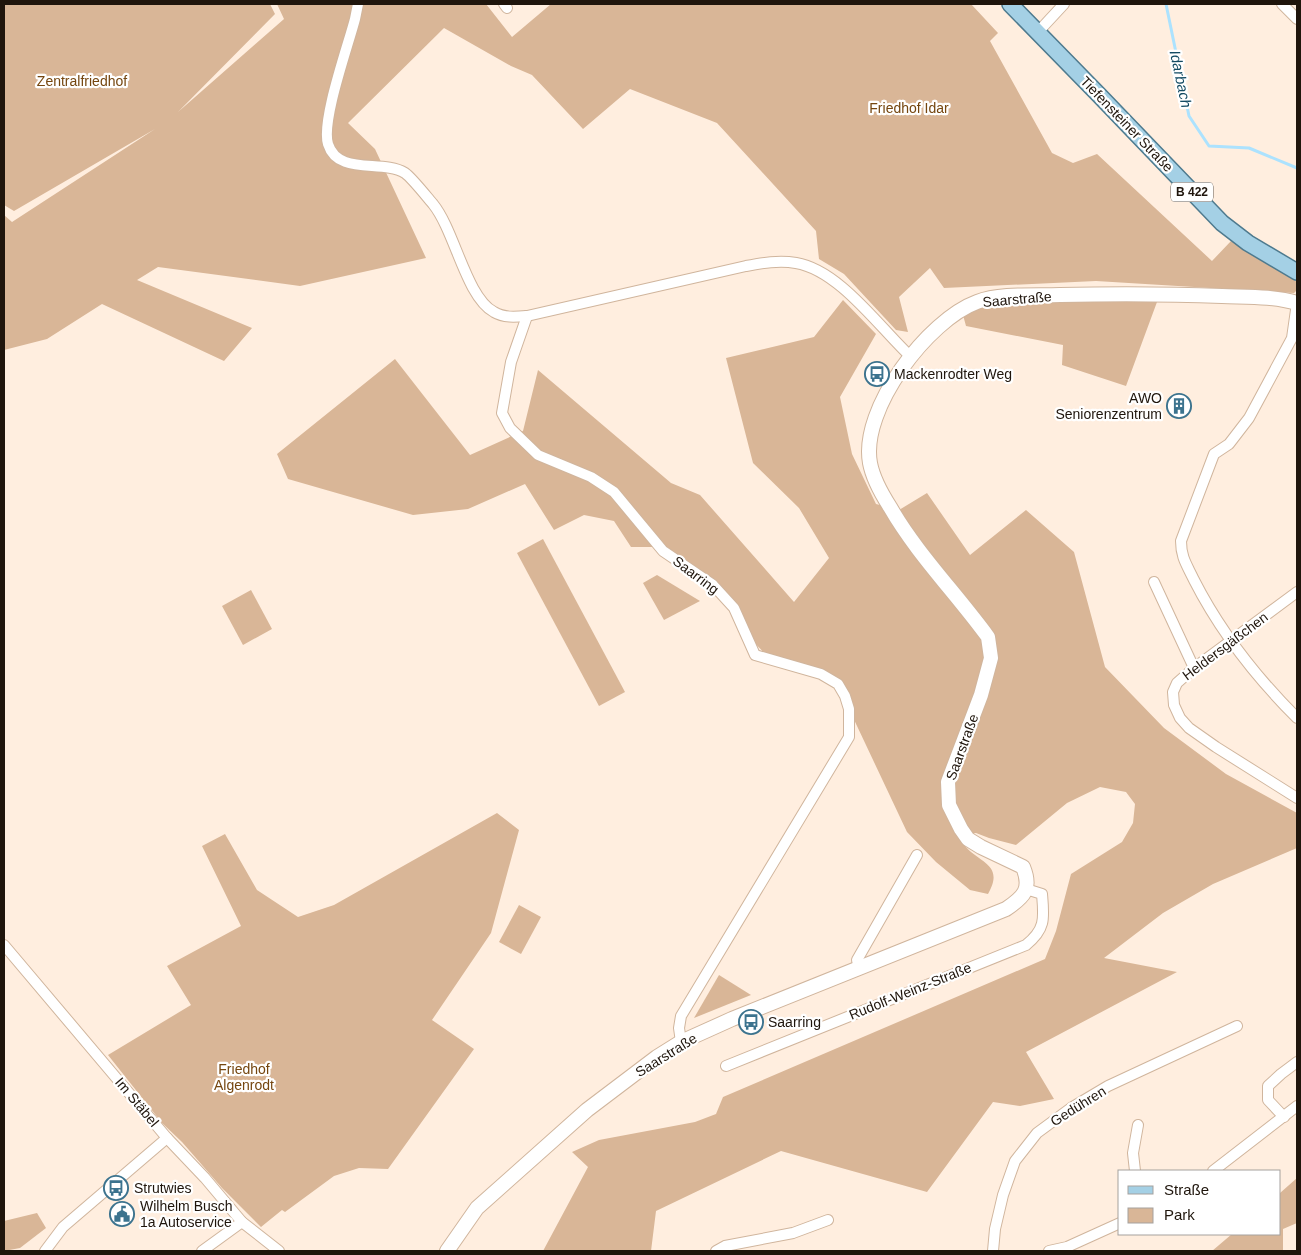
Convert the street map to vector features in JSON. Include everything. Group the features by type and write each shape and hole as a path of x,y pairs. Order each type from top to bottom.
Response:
{"main road":[{"name":"Tiefensteiner Straße","path":"1010,4 1222,223 1248,243 1297,272"}],"street":[{"path":"358,4 327,123 328,144 334,155 348,164 383,166 405,174 434,205 443,219 475,293 492,311 511,317 527,316 746,266 783,261 795,262 810,266 834,280 911,356"},
{"path":"1038,32 1064,4"},
{"path":"1282,4 1297,19"},
{"name":"Saarstraße","path":"447,1251 477,1208 580,1115 680,1042 732,1019 1006,909 1020,900 1026,889 1028,878 1023,867 968,839 949,805 948,782 981,695 991,658 988,637 904,530 883,496 872,472 869,452 872,427 890,387 911,356 934,331 961,310 978,302 993,298 1113,294 1199,295 1271,298 1297,303"},
{"path":"1297,303 1292,338 1249,418 1229,444 1214,454 1181,541 1181,553 1206,603 1245,662 1297,718"},
{"name":"Saarring","path":"527,316 510,362 502,413 510,428 538,455 591,477 614,492 663,551 713,585 734,608 755,655 821,674 838,684 845,696 849,709 849,737 681,1016 679,1028 680,1042"},
{"path":"1154,582 1194,668"},
{"name":"Heldersgäßchen","path":"1297,592 1194,668 1177,683 1173,692 1174,705 1180,718 1189,728 1297,798"},
{"path":"859,969 857,960 917,855"},
{"name":"Rudolf-Weinz-Straße","path":"726,1066 1026,945 1036,937 1043,925 1044,912 1042,894 1026,889"},
{"name":"Im Stäbel","path":"4,945 167,1138 205,1178 242,1222 279,1251"},
{"name":"Gedühren","path":"993,1251 1003,1195 1015,1161 1037,1133 1071,1108 1108,1086 1237,1026"},
{"path":"1284,1117 1268,1100 1268,1086 1297,1062"},
{"path":"1214,1170 1297,1106"},
{"path":"1135,1170 1133,1153 1138,1125"},
{"path":"45,1251 63,1227 167,1138"},
{"path":"716,1251 725,1246 793,1233 828,1220"},
{"path":"202,1251 242,1222"},
{"path":"1049,1251 1067,1247 1118,1224"}],"green space":[{"path":"4,4 270,4 275,14 178,112 284,19 277,4 486,4 512,37 551,4 971,4 998,33 990,41 1052,153 1073,163 1097,154 1212,261 1231,241 1297,282 1297,290 1294,293 1096,281 944,288 930,268 899,297 908,332 896,330 844,274 819,259 816,231 717,123 630,89 583,129 532,75 511,66 444,28 348,123 375,149 426,258 300,286 158,267 137,280 252,328 224,361 102,304 47,339 4,350 4,215 12,222 155,129 14,211 4,205"},
{"path":"1086,297 1157,302 1126,386 1062,365 1063,345 966,326 963,315 992,302"},
{"path":"843,300 876,334 840,397 852,454 876,504 899,510 927,493 970,555 1026,510 1074,552 1105,667 1164,728 1226,774 1297,813 1297,848 1213,884 1163,913 1104,958 1177,972 1026,1052 1054,1099 1020,1106 993,1102 927,1192 781,1151 656,1211 651,1251 543,1251 588,1167 572,1152 599,1140 695,1122 716,1114 723,1097 1045,959 1056,931 1071,874 1122,842 1133,823 1135,804 1126,792 1100,787 1067,803 1016,845 976,833 960,835 965,846 988,865 994,876 988,894 970,890 936,862 907,832 849,709 845,686 823,670 767,656 752,640 737,605 667,547 631,547 614,521 584,515 554,530 525,484 468,509 413,515 288,479 277,454 395,359 470,455 523,431 538,370 671,483 700,495 794,602 829,558 799,508 753,463 726,358 814,337"},
{"path":"543,539 625,692 599,706 517,553"},
{"path":"657,575 700,601 664,620 643,583"},
{"path":"251,590 272,629 243,645 222,606"},
{"name":"Friedhof Algenrodt","path":"497,813 519,830 491,933 432,1020 474,1049 388,1169 359,1168 334,1176 285,1212 282,1210 261,1227 162,1123 108,1055 191,1005 167,966 241,926 202,846 225,834 257,890 298,917 334,905"},
{"path":"519,905 541,917 521,954 499,942"},
{"path":"719,975 751,995 694,1018"},
{"path":"1297,1178 1297,1223 1283,1229 1283,1251 1212,1251 1231,1235 1281,1235 1281,1192"},
{"path":"37,1213 46,1228 20,1248 4,1251 4,1221"}],"waterway":[{"name":"Idarbach","path":"1166,4 1189,116 1209,146 1249,148 1297,168"}],"place":[{"name":"Mackenrodter Weg","path":"877,374"},
{"name":"AWO Seniorenzentrum","path":"1179,406"},
{"name":"Saarring","path":"751,1022"},
{"name":"Strutwies","path":"116,1188"},
{"name":"Wilhelm Busch 1a Autoservice","path":"122,1214"}],"park label":[{"name":"Zentralfriedhof","path":"82,81"},
{"name":"Friedhof Idar","path":"909,108"}]}
